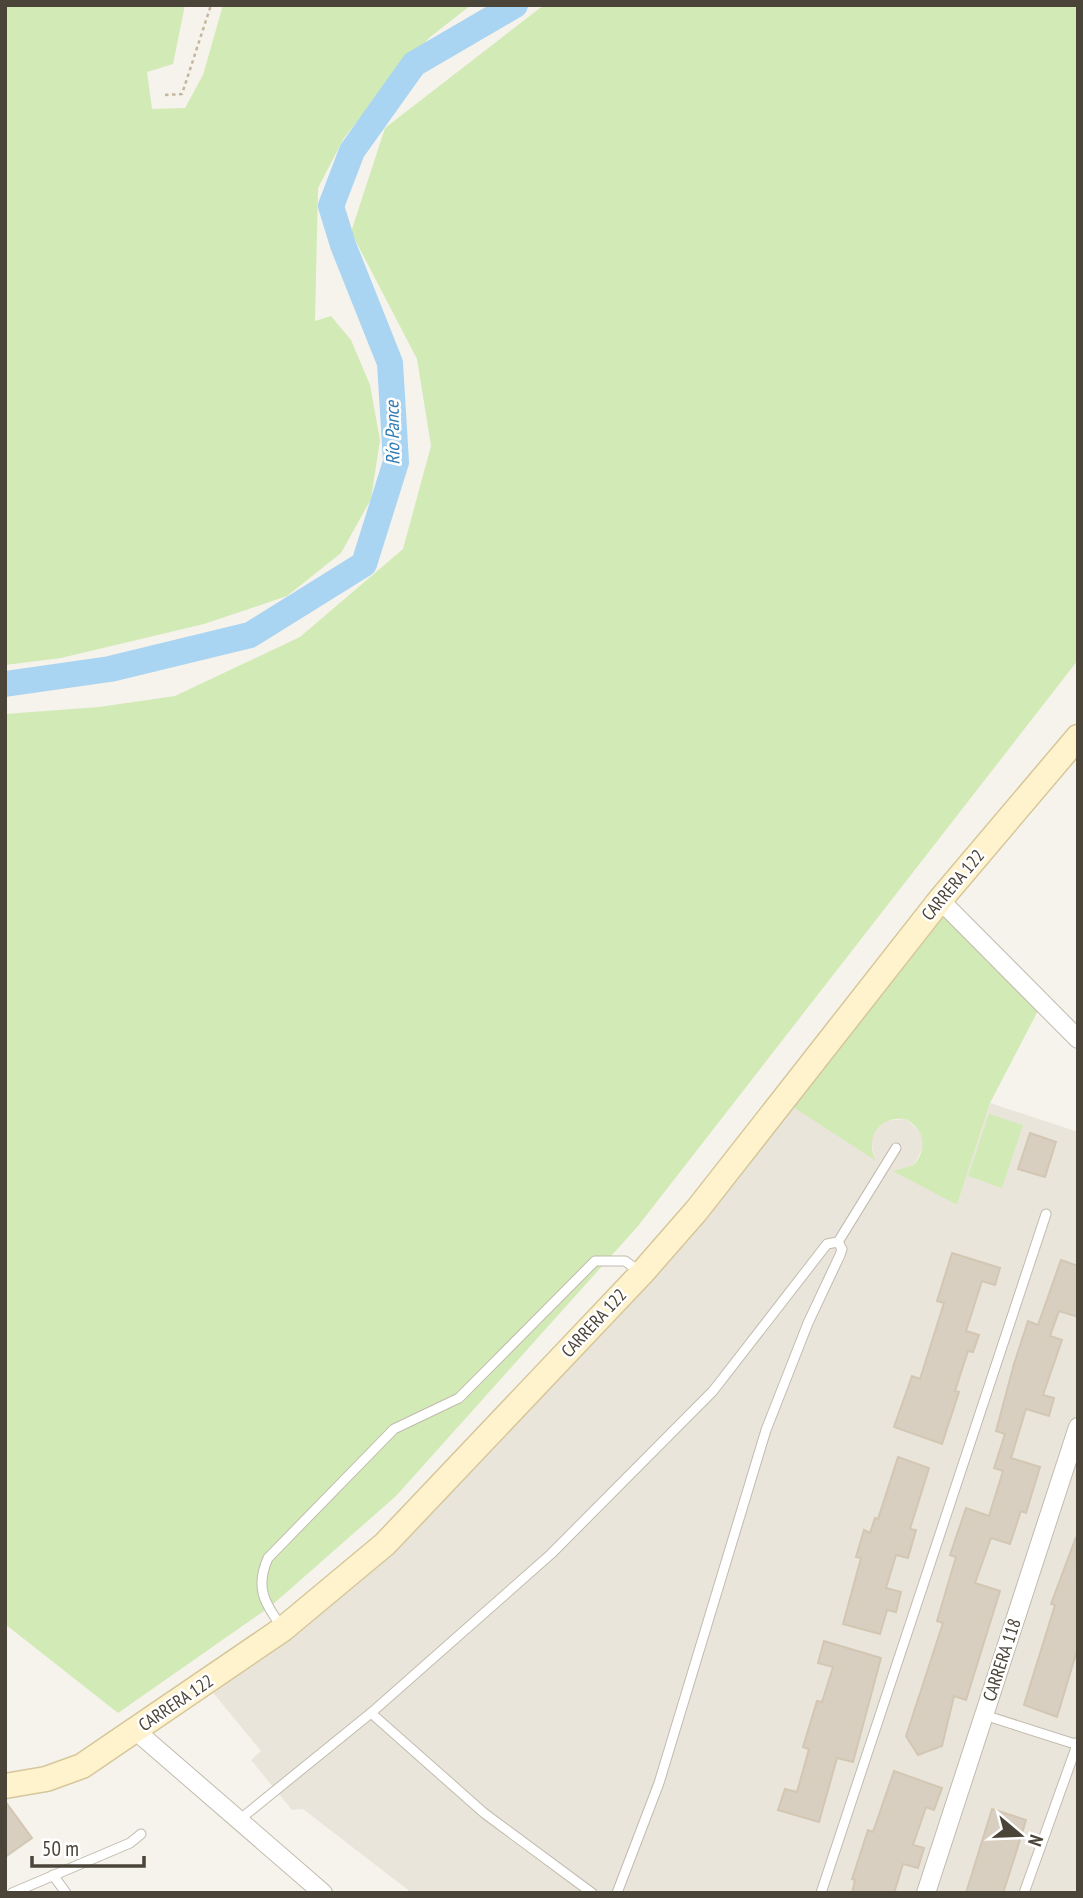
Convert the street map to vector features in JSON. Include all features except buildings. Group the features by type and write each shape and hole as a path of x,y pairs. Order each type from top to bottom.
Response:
{"street":[{"name":"CARRERA 122","path":"5,1786 46,1779 82,1766 284,1629 385,1544 642,1273 697,1210 940,900 1078,737"},
{"path":"940,900 1078,1039"},
{"name":"CARRERA 118","path":"926,1893 1078,1427"},
{"path":"136,1731 323,1893"}],"lane":[{"path":"237,1821 371,1713 551,1554 713,1391 827,1244 838,1242 896,1148"},
{"path":"821,1893 1046,1214"},
{"path":"617,1893 659,1783 766,1430 808,1323 840,1255 842,1249 838,1242"},
{"path":"284,1629 263,1599 260,1584 268,1558 394,1429 459,1398 595,1261 625,1261 642,1273"},
{"path":"371,1713 484,1813 592,1893"},
{"path":"984,1715 1078,1744 1024,1893"},
{"path":"12,1893 130,1843 141,1833"},
{"path":"53,1875 66,1893"}],"path":[{"path":"165,95 182,94 212,5"}],"shaded area":[{"path":"782,1100 874,1158 871,1138 876,1128 884,1121 906,1119 922,1134 924,1145 914,1165 895,1171 957,1205 990,1103 1078,1132 1078,1893 412,1893 303,1809 292,1810 251,1760 261,1751 206,1684 385,1544"}],"green space":[{"path":"5,5 185,5 173,64 147,72 152,109 185,108 203,75 223,5 471,5 429,38 388,83 344,138 318,188 315,321 331,316 351,340 370,385 380,440 371,499 341,553 287,596 204,624 61,658 5,665"},
{"path":"544,5 1078,5 1078,660 638,1226 396,1496 271,1606 118,1713 5,1624 5,714 99,707 175,696 300,637 403,549 431,446 417,359 351,232 385,128"},
{"path":"940,900 1042,1003 990,1103 957,1205 893,1171 914,1165 923,1146 921,1134 906,1119 889,1121 877,1129 872,1143 875,1160 782,1100"},
{"path":"989,1114 1023,1125 1002,1188 968,1176"}],"waterway":[{"name":"Río Pance","path":"5,684 110,669 250,635 364,564 396,462 390,363 343,245 331,206 352,151 414,64 515,5"}]}
